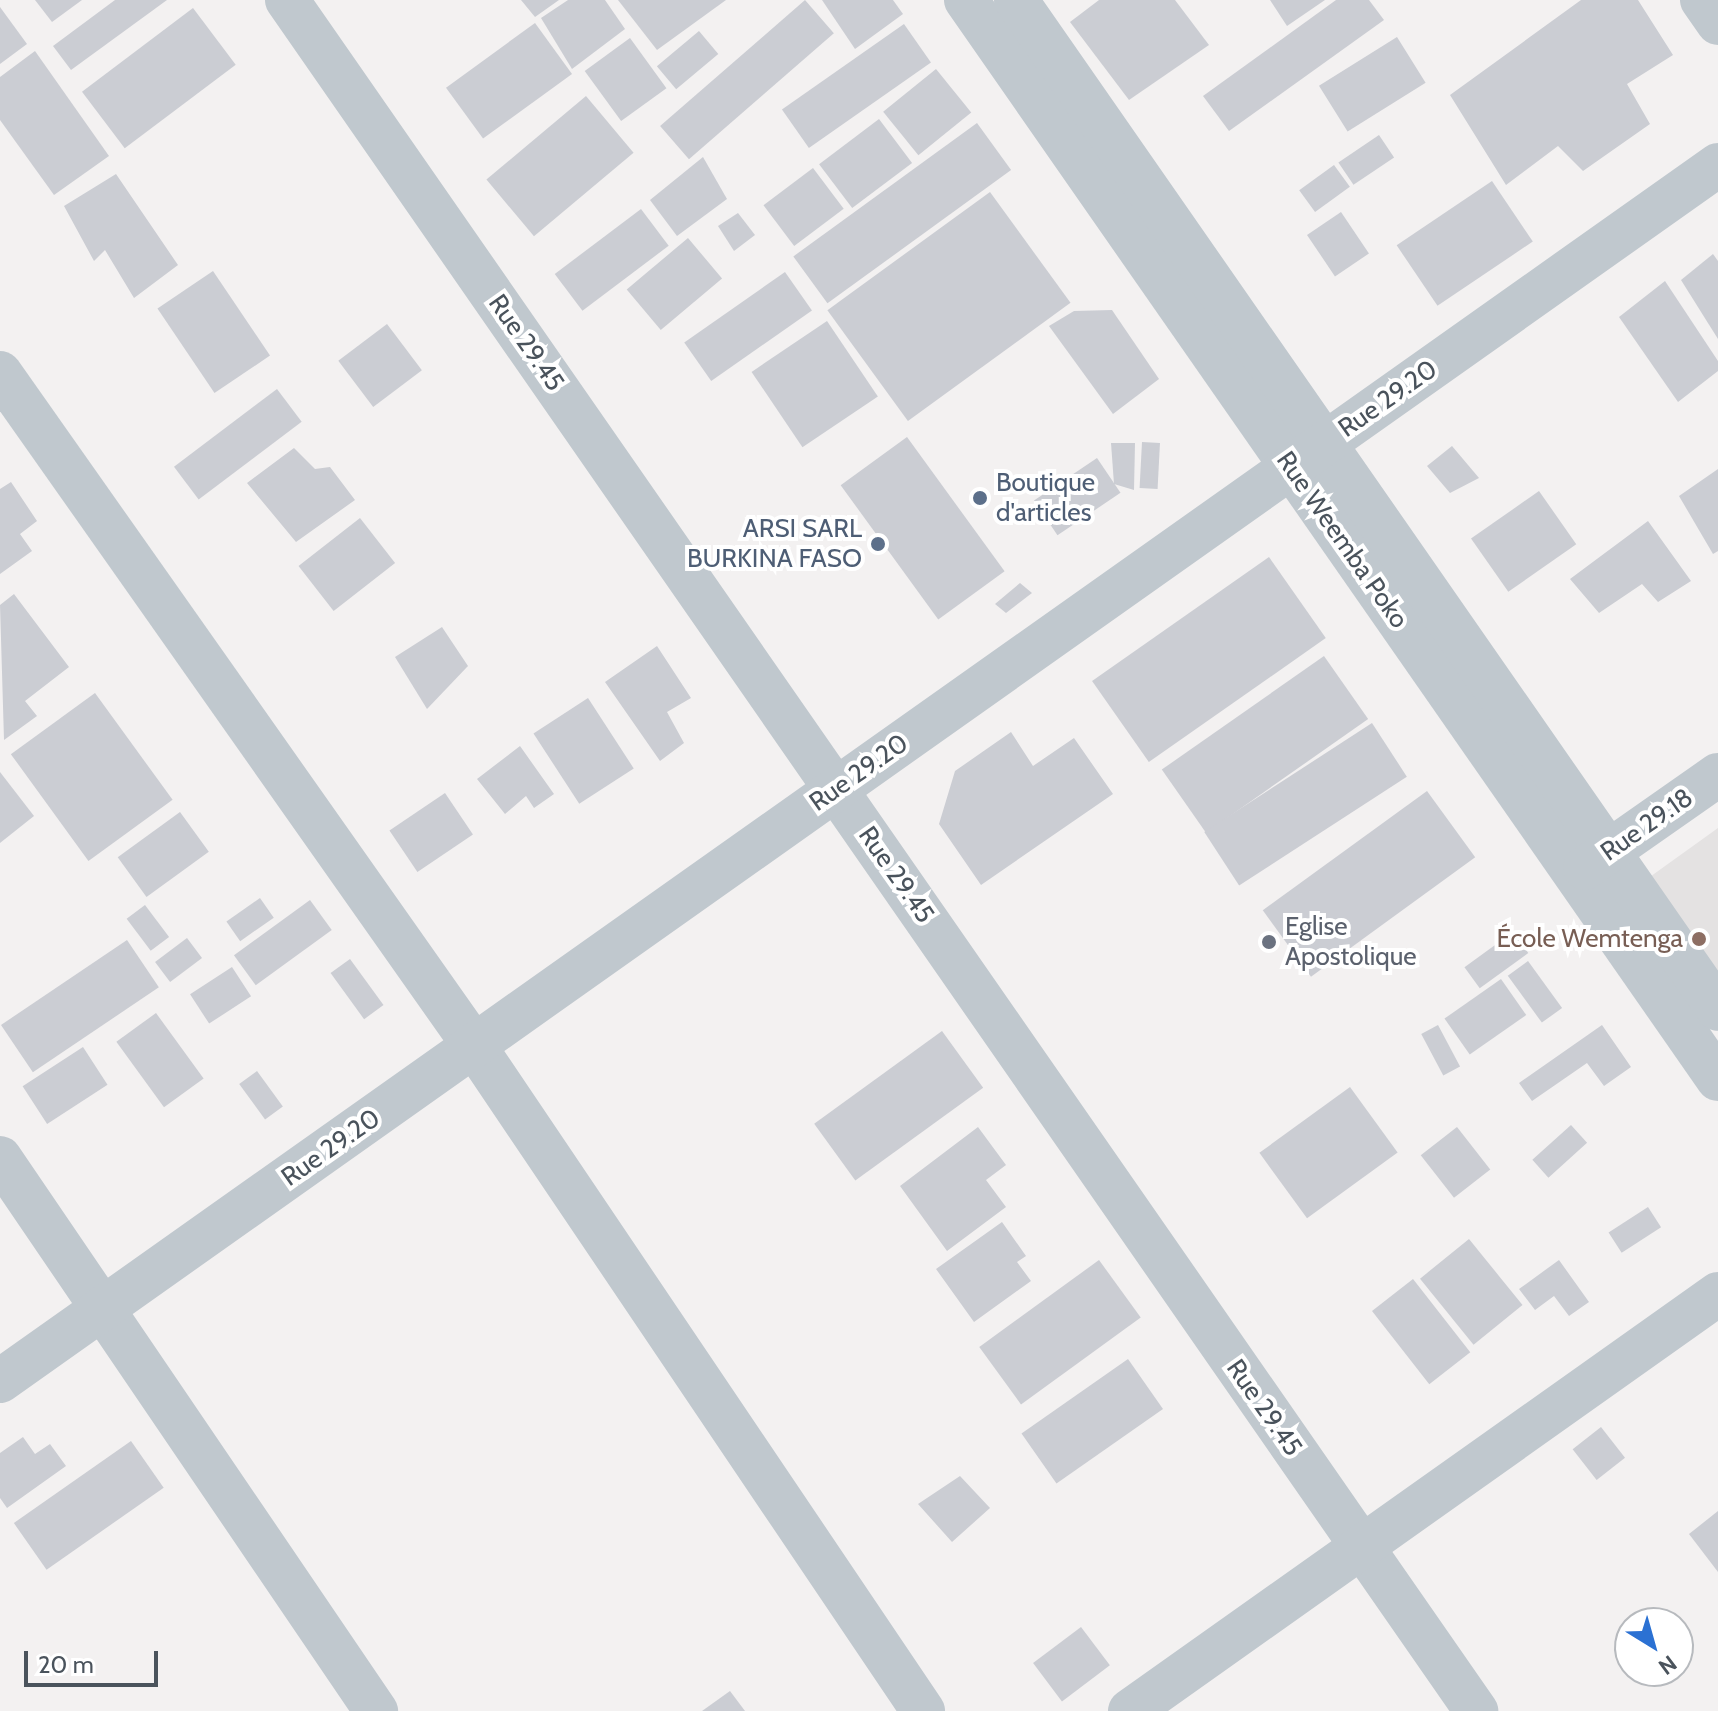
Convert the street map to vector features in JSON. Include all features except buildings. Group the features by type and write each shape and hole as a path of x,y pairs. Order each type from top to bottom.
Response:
{"street":[{"name":"Rue 29.45","path":"287,0 1476,1711"},
{"name":"Rue Weemba Poko","path":"966,0 1308,455 1592,863 1718,1079"},
{"name":"Rue Weemba Poko","path":"1016,0 1308,455"},
{"path":"1702,0 1718,23"},
{"name":"Rue 29.20","path":"0,1381 1718,165"},
{"path":"0,373 475,1047 923,1711"},
{"name":"Rue 29.18","path":"1592,863 1718,775"},
{"name":"Rue Weemba Poko","path":"1592,863 1718,1009"},
{"path":"0,1158 376,1711"},
{"path":"1130,1711 1718,1294"}],"shaded area":[{"name":"École Wemtenga","path":"1718,828 1718,994 1640,884"}],"place":[{"name":"Boutique d'articles","path":"980,498"},
{"name":"ARSI SARL BURKINA FASO","path":"878,544"},
{"name":"École Wemtenga","path":"1699,939"},
{"name":"Eglise Apostolique","path":"1269,942"}]}
